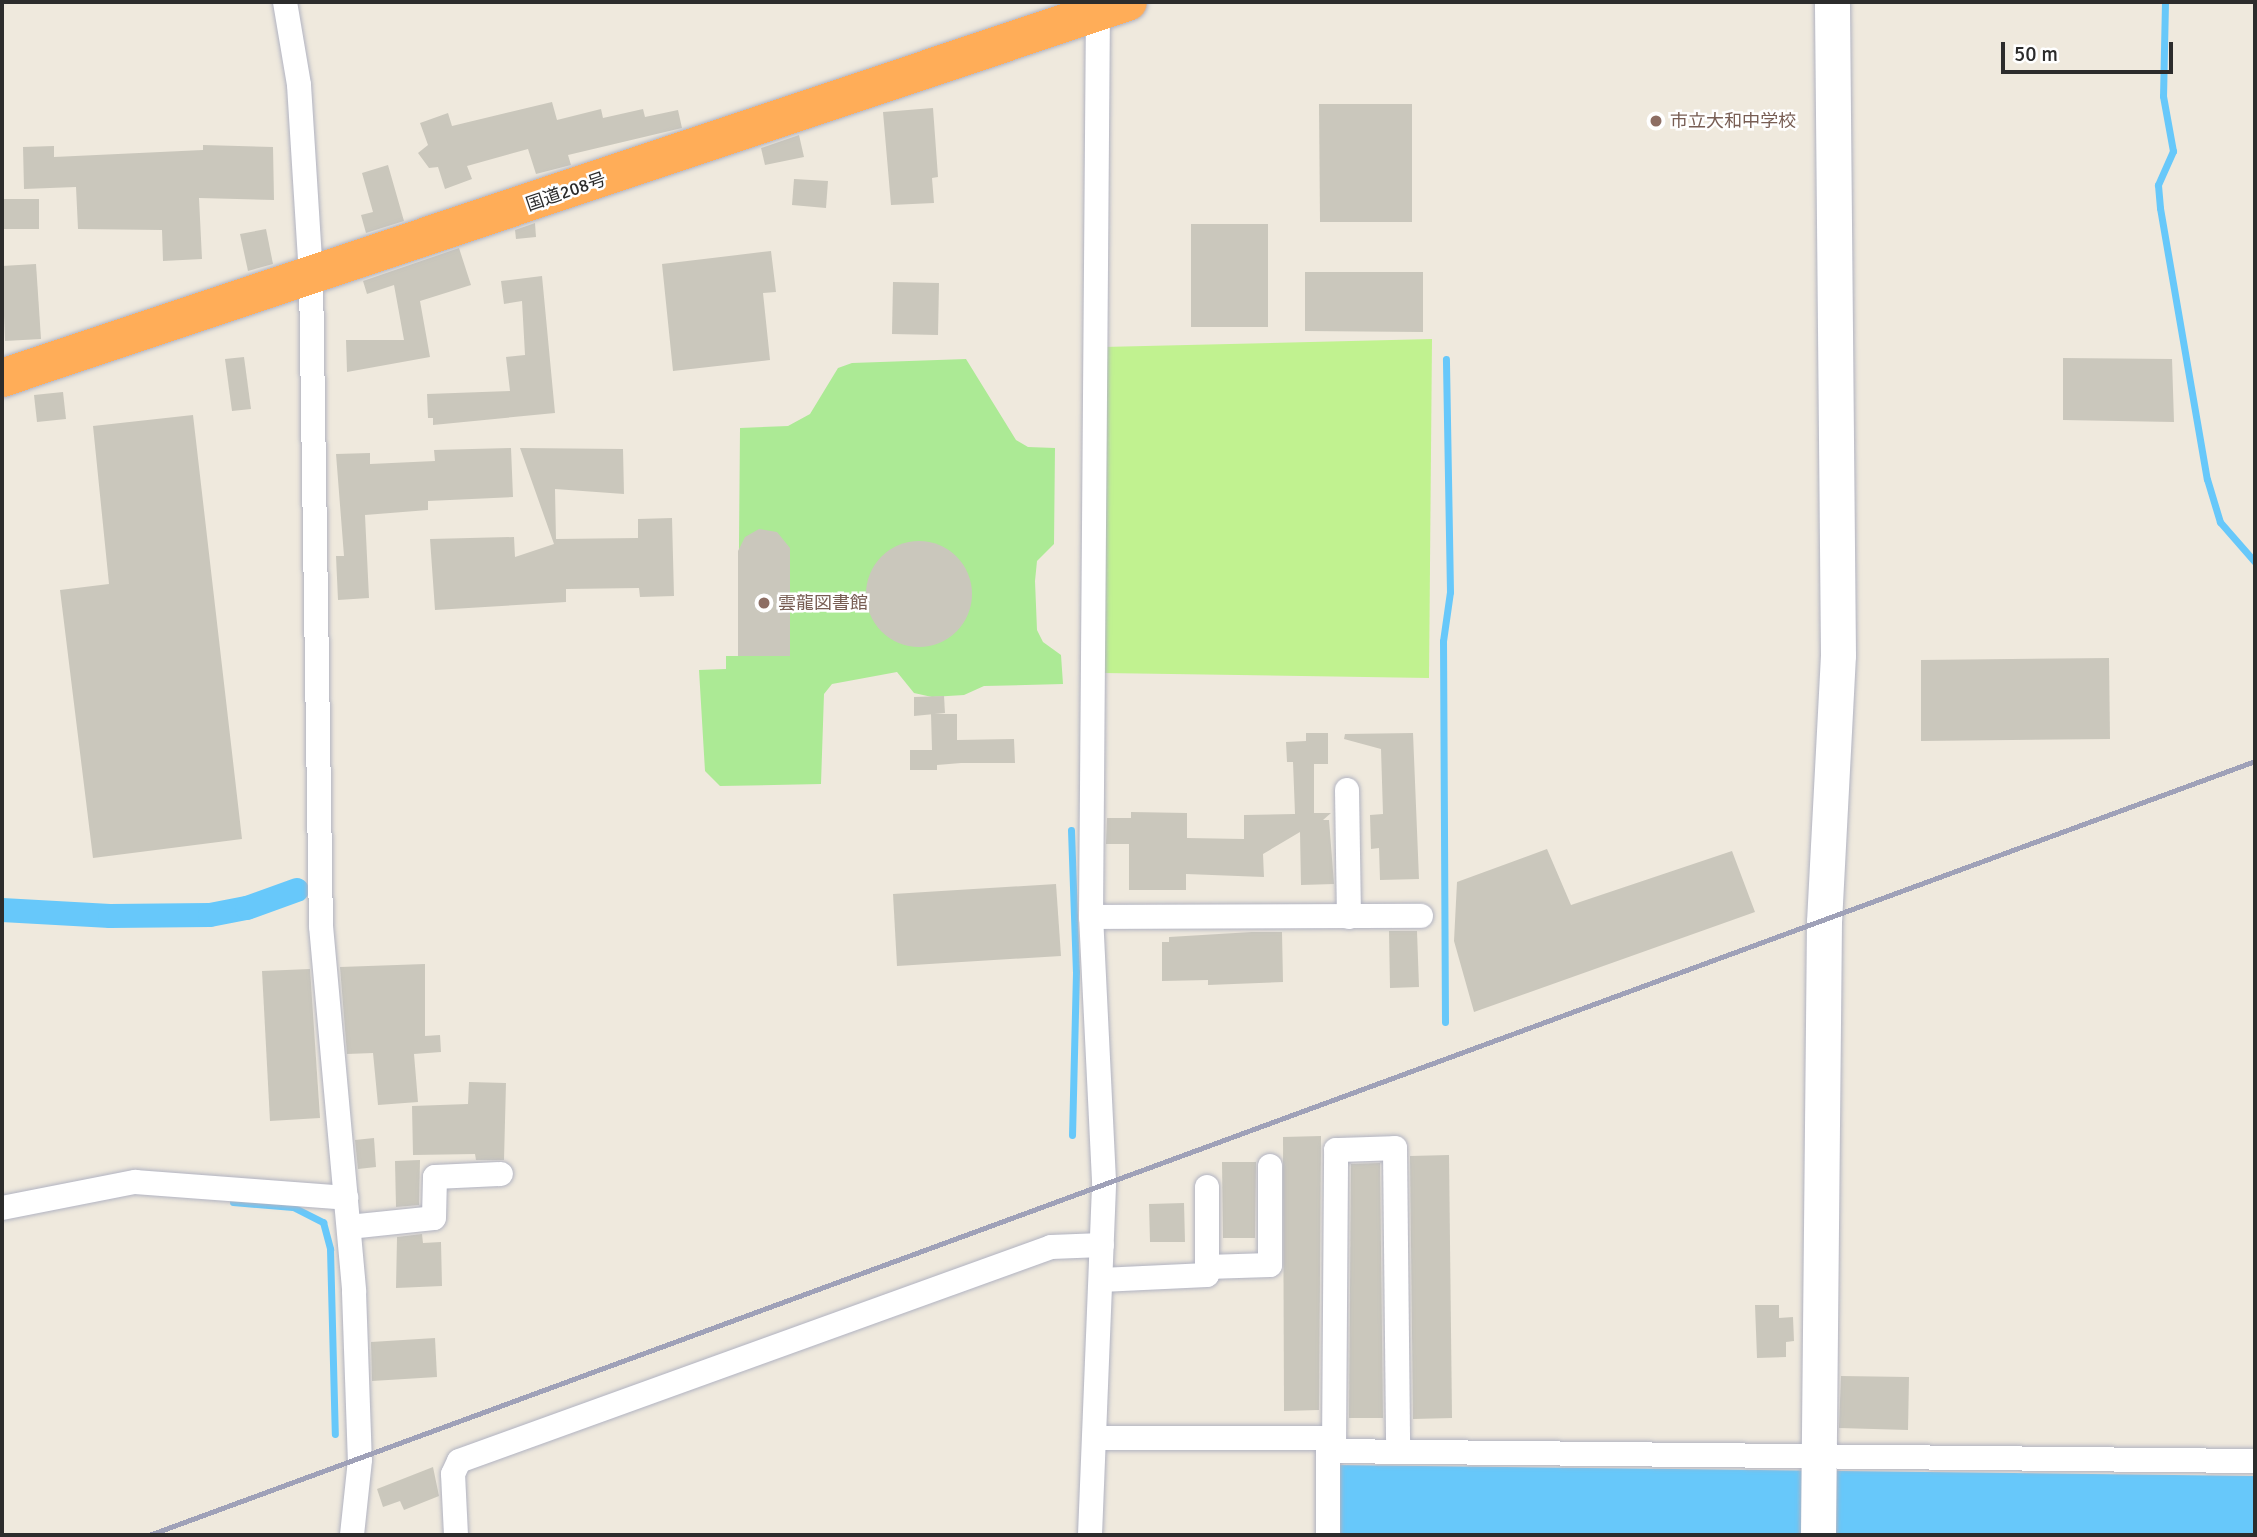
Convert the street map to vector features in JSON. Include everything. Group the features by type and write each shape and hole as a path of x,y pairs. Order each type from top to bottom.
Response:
{"highway":[{"name":"国道208号","path":"2,378 310,278 1113,7"}],"street":[{"path":"285,2 299,85 310,278 321,926 349,1227 360,1460 352,1535"},
{"path":"1818,1535 1824,950 1838,655 1832,2"},
{"path":"1090,1535 1102,1245 1091,917 1113,7"},
{"path":"1347,790 1349,917"},
{"path":"1091,917 1421,916"},
{"path":"1328,1535 1328,1451 1334,1444 1336,1150 1395,1148 1398,1452"},
{"path":"1207,1267 1270,1265 1270,1166"},
{"path":"349,1227 434,1218 435,1177 501,1174"},
{"path":"2,1208 135,1182 346,1198"},
{"path":"1101,1280 1207,1275 1207,1186"},
{"path":"456,1535 453,1474 459,1461 1051,1247 1102,1245"},
{"path":"1096,1438 1334,1444 1398,1452 2255,1461"}],"green space":[{"path":"1432,339 1429,678 1104,673 1103,347"},
{"path":"966,359 1016,440 1028,447 1055,448 1054,544 1037,561 1035,581 1037,630 1043,642 1061,655 1063,684 984,686 964,695 932,697 914,693 897,672 832,684 824,694 821,784 720,786 705,771 699,670 726,669 726,656 738,656 740,428 788,426 810,414 838,368 852,363"}],"water":[{"path":"1337,1465 2255,1476 2255,1535 1336,1535"}],"building":[{"path":"552,102 557,120 601,109 603,118 643,109 645,117 678,110 682,128 568,155 571,165 536,174 528,149 467,166 472,179 445,189 438,167 429,168 418,153 428,145 420,123 448,113 452,126"},
{"path":"1319,104 1412,104 1412,222 1320,222"},
{"path":"933,108 938,177 932,178 934,203 891,205 883,112"},
{"path":"799,135 804,157 765,165 761,148"},
{"path":"203,145 273,147 274,200 199,198 202,259 163,261 162,230 78,229 76,187 24,189 23,147 54,146 54,157 203,150"},
{"path":"388,165 404,221 366,233 361,215 373,212 362,173"},
{"path":"794,179 828,181 826,208 792,205"},
{"path":"2,199 39,199 39,229 2,229"},
{"path":"535,223 536,237 516,239 515,230"},
{"path":"1191,224 1268,224 1268,327 1191,327"},
{"path":"266,229 273,264 248,271 240,234"},
{"path":"459,248 471,285 420,301 430,357 347,372 346,340 404,340 394,285 367,294 363,281"},
{"path":"771,251 776,292 763,293 770,360 673,371 662,264"},
{"path":"36,264 41,339 5,341 2,266"},
{"path":"1305,272 1423,272 1423,332 1305,331"},
{"path":"542,276 555,413 433,425 433,418 428,418 427,394 510,391 506,357 525,355 522,301 504,304 501,281"},
{"path":"893,282 939,283 938,335 892,334"},
{"path":"244,357 251,409 232,411 225,359"},
{"path":"2063,358 2172,359 2174,422 2063,420"},
{"path":"63,392 66,419 37,422 34,395"},
{"path":"193,415 242,839 93,858 60,590 109,584 93,426"},
{"path":"511,448 513,497 428,501 428,510 365,515 369,598 338,600 336,556 344,556 336,454 370,453 370,464 435,461 434,450"},
{"path":"520,448 623,449 624,494 555,489 556,539 638,538 638,519 672,518 674,596 640,597 639,588 566,589 566,602 435,610 430,539 514,537 515,557 554,544"},
{"name":"雲龍図書館","path":"759,529 777,532 790,548 790,656 738,656 738,551 745,537"},
{"path":"919,541 939,545 957,556 968,574 972,594 968,614 957,632 939,643 919,647 899,643 881,632 870,614 866,594 870,574 881,556 899,545"},
{"path":"2109,658 2110,739 1921,741 1921,660"},
{"path":"944,696 945,713 914,716 914,697"},
{"path":"931,714 957,714 957,740 1014,739 1015,763 961,763 937,765 937,770 910,770 910,750 932,750"},
{"path":"1306,733 1328,733 1328,764 1314,764 1314,813 1331,813 1323,820 1329,820 1334,884 1301,885 1300,832 1263,854 1264,877 1186,874 1186,890 1129,890 1129,844 1106,844 1107,818 1131,818 1131,812 1187,813 1187,838 1244,839 1244,815 1295,814 1293,762 1287,762 1286,742 1306,741"},
{"path":"1413,733 1419,879 1380,880 1379,848 1371,849 1370,815 1383,814 1381,749 1344,739 1345,734"},
{"path":"1547,849 1571,905 1732,851 1755,912 1474,1012 1454,941 1457,882"},
{"path":"1056,884 1061,956 897,966 893,894"},
{"path":"1389,931 1417,931 1419,987 1390,988"},
{"path":"1282,932 1283,982 1208,985 1208,980 1162,981 1162,942 1169,942 1169,937"},
{"path":"425,964 425,1036 440,1035 441,1052 414,1054 418,1102 378,1105 373,1053 347,1054 340,967"},
{"path":"310,969 320,1118 270,1121 262,971"},
{"path":"469,1082 506,1083 504,1160 476,1160 475,1154 413,1155 412,1106 468,1104"},
{"path":"1321,1136 1319,1410 1284,1411 1283,1137"},
{"path":"374,1138 376,1167 358,1169 355,1140"},
{"path":"1449,1155 1452,1418 1413,1419 1410,1156"},
{"path":"420,1160 419,1205 396,1207 395,1161"},
{"path":"1222,1162 1256,1162 1255,1238 1223,1238"},
{"path":"1380,1163 1383,1418 1349,1418 1351,1164"},
{"path":"1184,1203 1185,1242 1150,1242 1149,1204"},
{"path":"422,1234 423,1243 441,1242 442,1286 396,1288 397,1237"},
{"path":"1755,1305 1779,1305 1779,1318 1793,1317 1794,1341 1786,1342 1786,1357 1757,1358"},
{"path":"435,1338 437,1377 372,1381 371,1342"},
{"path":"1841,1376 1909,1377 1908,1430 1839,1428"},
{"path":"433,1467 439,1496 404,1510 400,1501 383,1507 377,1489"}],"waterway":[{"path":"2165,2 2163,96 2173,151 2158,185 2160,208 2207,479 2220,522 2255,562"},
{"path":"1445,1022 1443,641 1450,592 1446,359"},
{"path":"1071,830 1076,972 1072,1135"},
{"path":"2,910 110,916 210,915 247,908 297,890"},
{"path":"233,1202 293,1207 323,1222 330,1249 335,1434"}],"railway":[{"path":"149,1535 2255,761"}],"place":[{"name":"市立大和中学校","path":"1656,121"},
{"name":"雲龍図書館","path":"764,603"}]}
